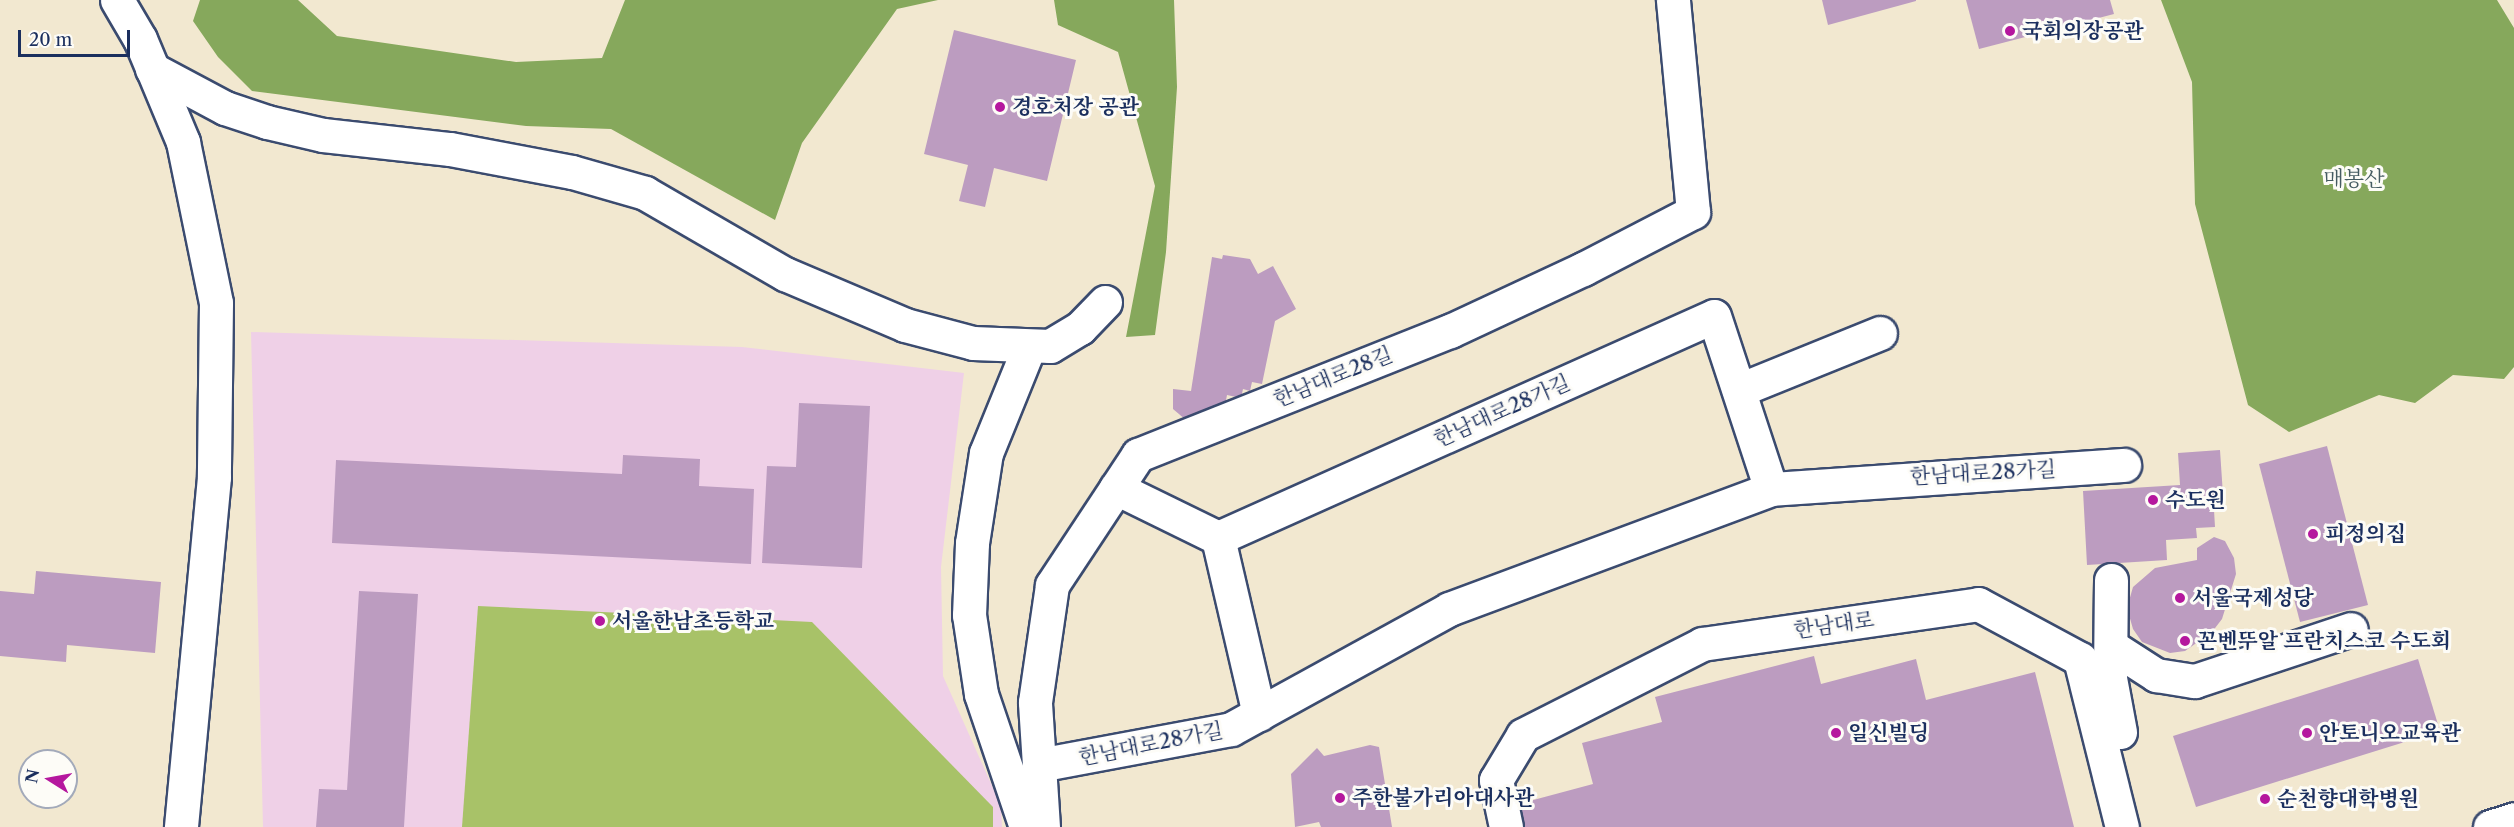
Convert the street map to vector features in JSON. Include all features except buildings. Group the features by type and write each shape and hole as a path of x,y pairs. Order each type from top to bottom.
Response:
{"street":[{"path":"117,0 152,69 183,142 216,303 214,477 181,827"},
{"name":"한남대로28길","path":"1043,827 1035,702 1052,585 1138,455 1450,331 1693,212 1673,0"},
{"path":"152,69 225,108 267,122 323,135 450,149 572,172 645,193 785,274 905,325 973,343 1029,347 1050,346 1080,328 1105,302"},
{"name":"한남대로28가길","path":"1218,538 1714,316 1771,489"},
{"path":"1739,390 1880,333"},
{"path":"1026,827 981,694 969,615 972,543 986,453 1029,347"},
{"name":"한남대로28가길","path":"1039,765 1231,729 1449,609 1771,489 2124,465"},
{"path":"1116,488 1218,538 1259,714"},
{"path":"2111,580 2112,699 2142,827"},
{"name":"한남대로","path":"1506,827 1496,780 1523,735 1702,644 1978,604 2080,659 2122,827"},
{"path":"2111,646 2156,675 2195,681 2351,629"},
{"path":"2490,827 2514,819"}],"shaded area":[{"name":"서울한남초등학교","path":"251,332 742,347 964,373 941,567 943,676 1001,806 1002,827 263,827"}],"green space":[{"path":"200,0 298,0 337,36 516,62 602,58 625,0 938,0 897,9 802,143 775,220 611,129 526,126 252,91 218,57 193,21"},
{"path":"1054,0 1174,0 1177,87 1166,252 1155,335 1126,337 1155,186 1118,52 1058,25"},
{"name":"매봉산","path":"2161,0 2497,0 2514,28 2514,367 2504,379 2453,375 2415,403 2379,395 2289,432 2248,405 2195,204 2192,82"},
{"path":"478,606 812,622 993,807 993,827 462,827"}],"place":[{"name":"국회의장공관","path":"2010,31"},
{"name":"경호처장 공관","path":"1000,107"},
{"name":"수도원","path":"2153,500"},
{"name":"피정의집","path":"2313,534"},
{"name":"서울국제성당","path":"2180,598"},
{"name":"서울한남초등학교","path":"600,621"},
{"name":"꼰벤뚜알 프란치스코 수도회","path":"2185,641"},
{"name":"일신빌딩","path":"1836,733"},
{"name":"안토니오교육관","path":"2307,733"},
{"name":"주한불가리아대사관","path":"1340,798"},
{"name":"순천향대학병원","path":"2265,799"}]}
